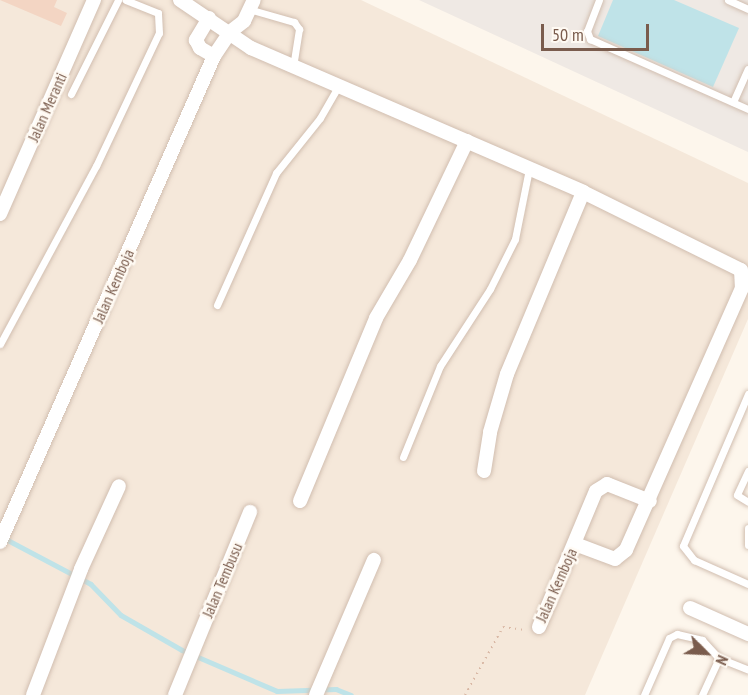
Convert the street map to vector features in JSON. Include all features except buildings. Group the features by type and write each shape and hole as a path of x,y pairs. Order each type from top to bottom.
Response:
{"street":[{"name":"Jalan Meranti","path":"0,213 94,0"},
{"path":"180,0 251,48 337,88 467,141 583,192 743,266 742,288 650,501 622,556 615,559 575,543"},
{"name":"Jalan Kemboja","path":"0,542 214,56 230,32 253,5"},
{"path":"209,18 196,40 200,48 214,56"},
{"path":"300,501 376,318 410,260 467,141"},
{"path":"484,471 490,432 507,374 583,192"},
{"path":"33,695 81,569 119,486"},
{"name":"Jalan Kemboja","path":"538,627 591,501 602,486 620,488 650,501"},
{"name":"Jalan Tembusu","path":"175,695 250,512"},
{"path":"316,695 374,560"},
{"path":"690,608 748,634"}],"lane":[{"path":"71,94 118,0"},
{"path":"0,344 96,166 159,33 158,13 142,2 126,0"},
{"path":"599,0 587,31 590,39 748,109"},
{"path":"728,0 748,9"},
{"path":"253,5 294,22 299,29 293,67"},
{"path":"733,102 748,69"},
{"path":"217,305 276,173 320,118 337,88"},
{"path":"403,457 440,366 490,290 515,239 529,169"},
{"path":"748,394 683,546 694,560 748,584"},
{"path":"748,471 737,495 748,502"},
{"path":"748,528 748,545"},
{"path":"644,695 669,638 677,634 702,640 719,658 748,670"},
{"path":"702,695 719,658"}],"path":[{"name":"Jalan Kemboja","path":"465,695 503,627 531,632 538,627"}],"shaded area":[{"path":"0,0 361,0 748,183 748,319 585,695 0,695"},
{"path":"419,0 748,0 748,152"}],"water":[{"path":"613,0 674,0 739,28 713,87 598,36"}],"waterway":[{"path":"4,538 91,584 121,615 182,650 277,691 336,689 351,695"}]}
